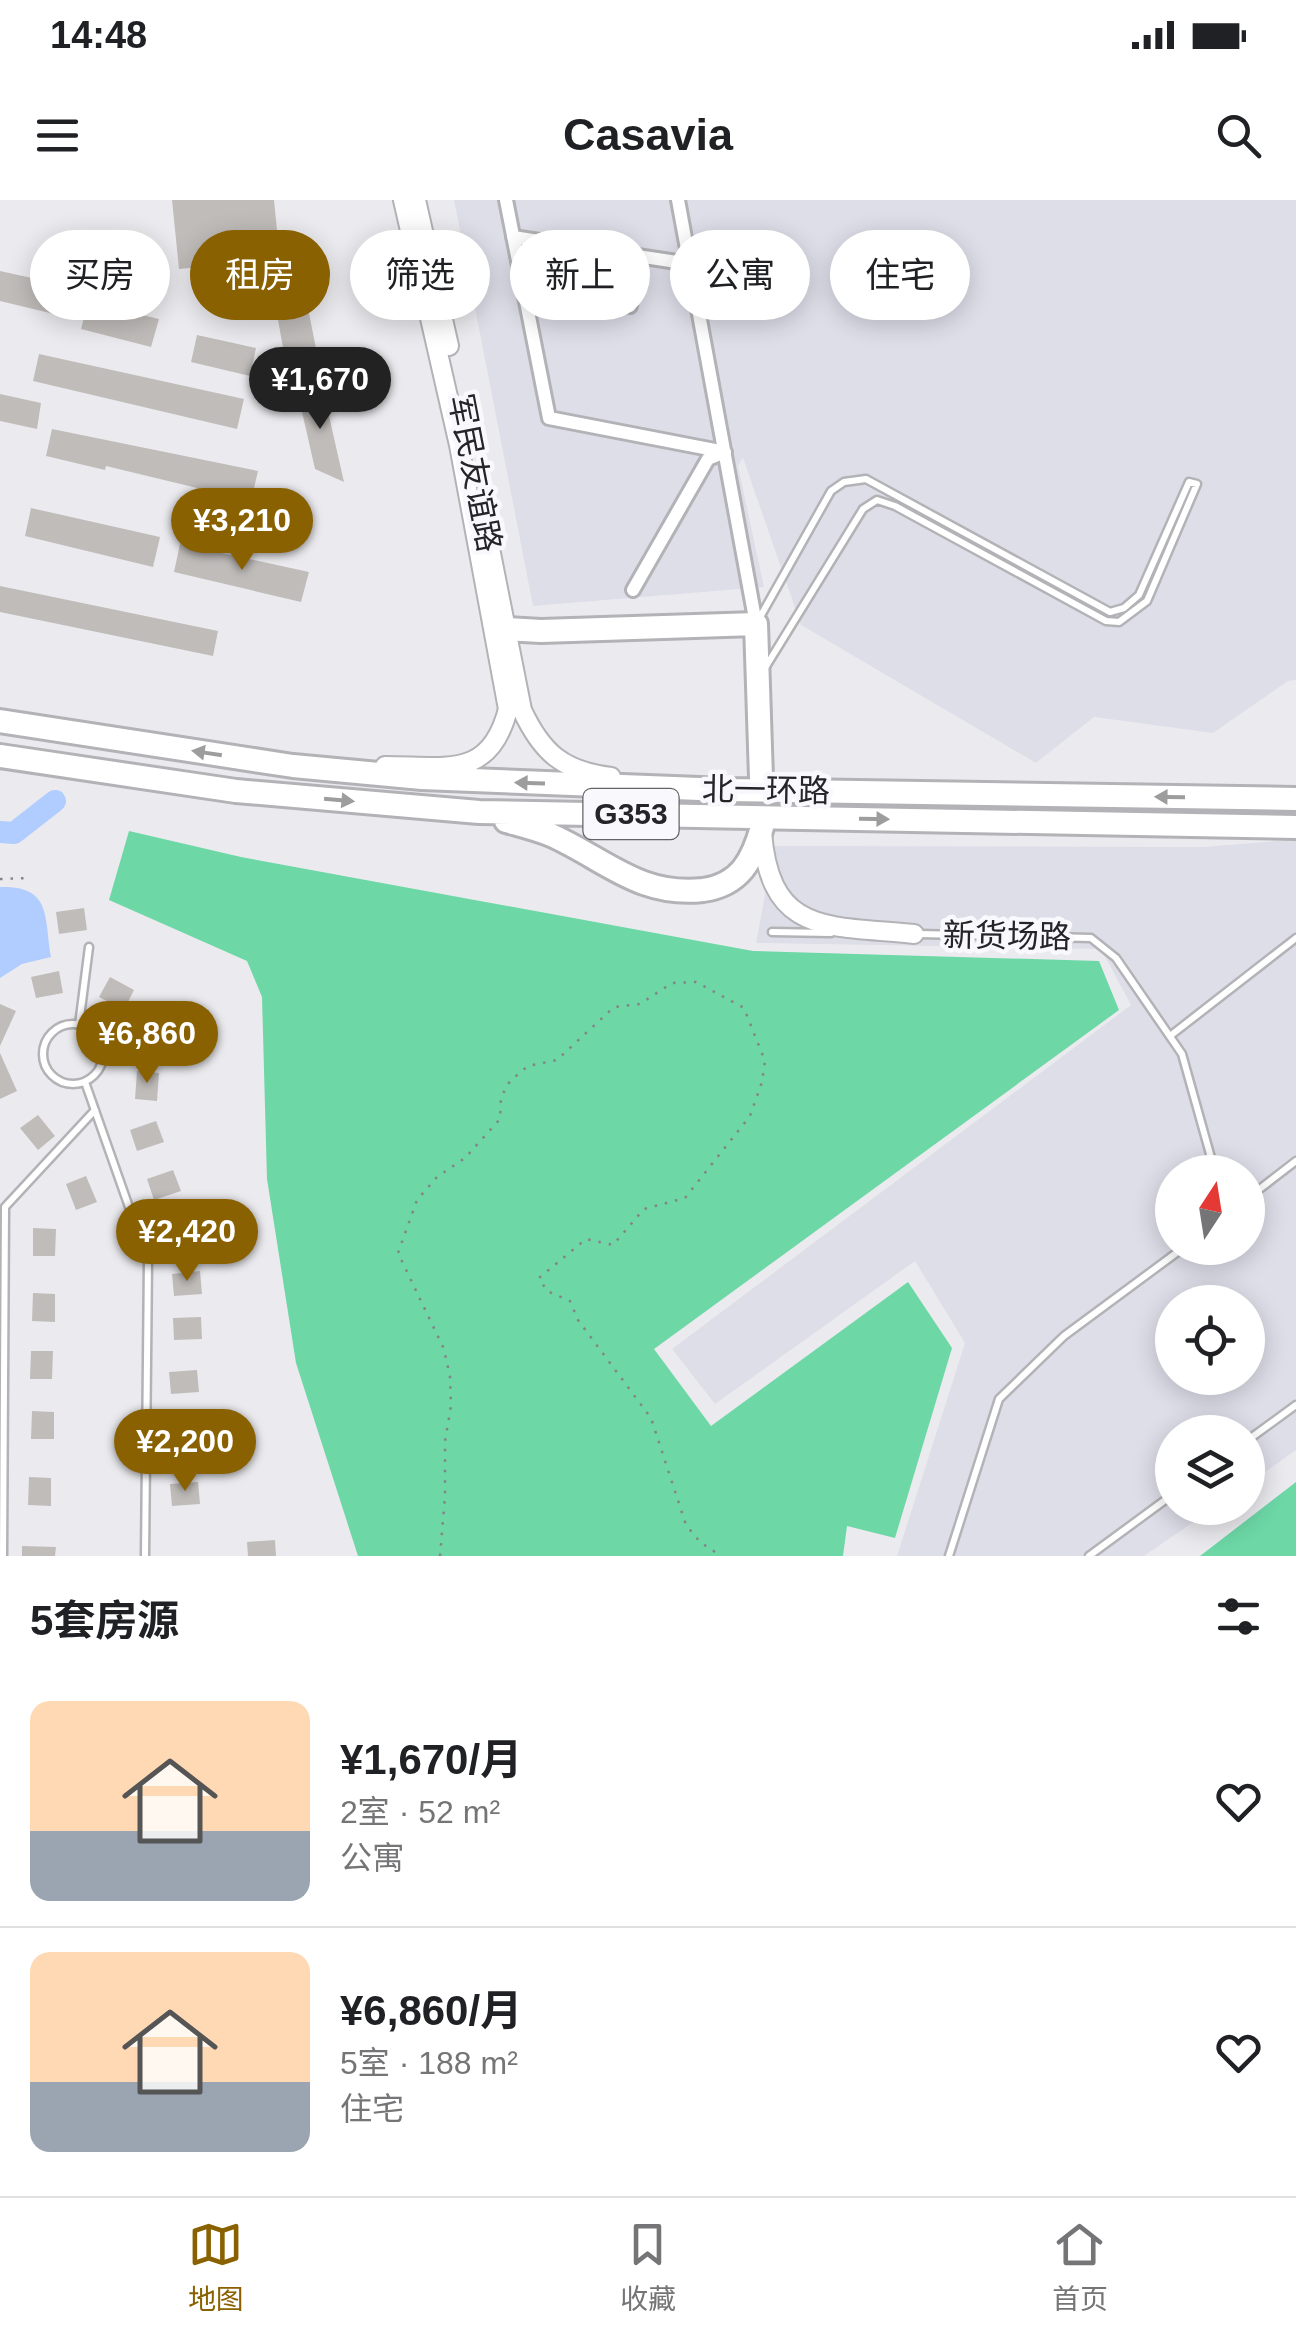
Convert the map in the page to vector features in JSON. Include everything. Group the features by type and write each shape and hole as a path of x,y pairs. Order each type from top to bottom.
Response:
{"highway":[{"path":"499,628 541,631 756,624 761,778"},
{"name":"北一环路","path":"0,722 293,766 522,783 1296,799"},
{"name":"北一环路","path":"0,756 236,791 478,812 1296,827"},
{"path":"478,812 550,834 640,884 668,892 717,888 736,878 750,863 762,827"}],"street":[{"name":"军民友谊路","path":"403,200 499,628"},
{"name":"军民友谊路","path":"416,200 470,440 499,628"},
{"path":"506,200 512,230"},
{"path":"678,200 684,230"},
{"path":"530,320 549,418 725,452"},
{"path":"700,320 756,624"},
{"path":"633,590 708,458 725,452"},
{"path":"293,766 455,766 482,758 502,732 508,709 499,628"},
{"path":"499,628 522,710 547,752 591,774 725,790"},
{"path":"762,827 764,858 788,909 818,922 914,934"}],"lane":[{"path":"756,624 831,491 844,482 866,479 1110,612 1124,608 1139,596 1189,482 1198,484 1147,601 1119,622 1106,621 895,506 876,500 863,509 758,680"},
{"name":"新货场路","path":"772,932 1091,938 1116,958 1182,1054 1209,1155"},
{"path":"1170,1036 1296,938"},
{"path":"79,1024 89,947"},
{"path":"79,1024 96,1034 102,1050 100,1067 85,1082 74,1084 54,1078 42,1059 44,1043 58,1027 79,1024"},
{"path":"85,1082 148,1261 146,1556"},
{"path":"3,1556 6,1207 95,1110"},
{"path":"1265,1185 1296,1160"},
{"path":"949,1556 999,1399 1064,1336 1160,1265"},
{"path":"1265,1428 1296,1405"},
{"path":"1089,1556 1155,1507"}],"path":[{"path":"0,879 28,878"},
{"path":"440,1556 450,1377 444,1350 398,1252 417,1200 437,1176 464,1158 500,1119 501,1097 510,1080 528,1066 557,1060 614,1007 640,1004 672,983 696,982 744,1008 765,1061 750,1116 685,1198 644,1209 613,1244 586,1239 539,1278 547,1292 570,1302 578,1320 651,1418 686,1526 700,1542 722,1556"}],"shaded area":[{"path":"454,200 1296,200 1296,680 1288,681 1213,733 1094,717 1036,763 801,625 743,458 738,466 764,587 533,606 477,320 490,320 490,230 460,230"},
{"path":"1296,808 1296,1450 1265,1472 1265,1415 1155,1415 1155,1525 1189,1525 1144,1556 897,1556 965,1343 915,1261 715,1404 672,1349 1131,1005 1101,949 756,943 774,846 1203,847 1290,840"}],"green space":[{"path":"129,831 241,857 753,951 1099,961 1119,1010 654,1349 711,1426 908,1282 952,1348 895,1538 847,1526 843,1556 358,1556 296,1363 267,1179 262,997 247,961 109,900"},
{"path":"1296,1482 1296,1556 1200,1556 1240,1525 1265,1525 1265,1506"}],"water":[{"path":"0,887 17,888 37,898 45,917 51,957 22,964 0,978"}],"building":[{"path":"172,200 274,200 277,230 190,230 190,268 179,269"},
{"path":"0,271 30,278 30,308 0,301"},
{"path":"83,320 159,320 151,347 81,329"},
{"path":"278,320 310,320 320,369 287,370"},
{"path":"197,335 256,348 250,376 191,362"},
{"path":"39,354 244,399 237,429 33,381"},
{"path":"322,385 344,482 315,469 297,390"},
{"path":"0,394 41,403 37,429 0,421"},
{"path":"52,429 258,471 251,501 106,466 105,470 46,456"},
{"path":"31,508 160,537 153,567 25,536"},
{"path":"180,544 309,572 301,602 174,572"},
{"path":"0,586 218,631 213,656 0,612"},
{"path":"84,908 87,930 59,934 56,912"},
{"path":"59,971 63,993 36,998 31,977"},
{"path":"110,977 134,990 124,1010 99,997"},
{"path":"0,1004 16,1011 0,1046"},
{"path":"175,1022 179,1044 152,1049 147,1027"},
{"path":"0,1053 17,1091 0,1099"},
{"path":"137,1071 159,1073 157,1101 135,1099"},
{"path":"38,1115 55,1136 38,1150 20,1128"},
{"path":"156,1121 164,1142 137,1151 130,1130"},
{"path":"173,1170 181,1191 154,1200 147,1179"},
{"path":"86,1176 97,1202 76,1210 66,1184"},
{"path":"188,1216 195,1237 169,1246 161,1225"},
{"path":"33,1228 56,1229 55,1256 33,1256"},
{"path":"200,1271 202,1294 174,1296 172,1274"},
{"path":"33,1293 55,1294 55,1322 32,1321"},
{"path":"201,1317 202,1339 174,1340 173,1318"},
{"path":"31,1351 53,1351 52,1379 30,1379"},
{"path":"197,1370 199,1392 171,1394 169,1372"},
{"path":"32,1411 54,1412 54,1439 31,1439"},
{"path":"201,1423 203,1445 175,1447 173,1425"},
{"path":"252,1426 254,1449 226,1451 224,1428"},
{"path":"29,1477 51,1478 51,1506 28,1505"},
{"path":"198,1482 200,1504 172,1506 170,1484"},
{"path":"275,1540 276,1556 248,1556 247,1542"},
{"path":"22,1546 56,1547 55,1556 22,1556"}],"waterway":[{"path":"0,832 14,833 55,801"}]}
